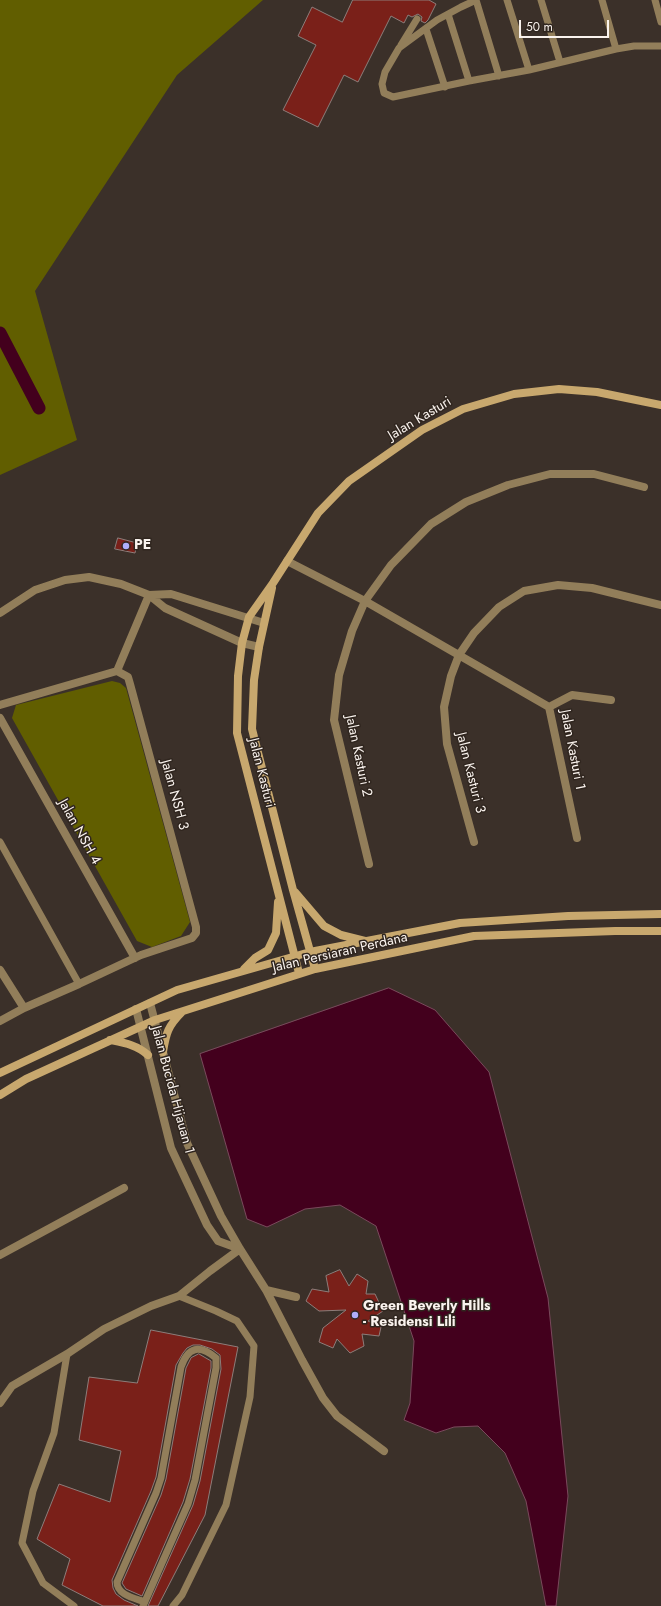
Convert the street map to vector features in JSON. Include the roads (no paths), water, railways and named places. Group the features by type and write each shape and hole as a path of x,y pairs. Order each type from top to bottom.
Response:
{"main road":[{"name":"Jalan Kasturi","path":"299,974 237,733 238,676 242,643 249,617 273,583 318,513 349,481 422,430 463,409 514,394 559,389 597,392 661,405"},
{"name":"Jalan Kasturi","path":"273,583 259,647 254,680 252,729 293,890 315,969"},
{"path":"293,890 324,926 341,935 366,942"},
{"path":"243,970 255,958 268,950 276,934 278,893"},
{"name":"Jalan Persiaran Perdana","path":"0,1073 177,990 310,952 460,923 568,916 661,914"},
{"name":"Jalan Persiaran Perdana","path":"0,1095 26,1079 155,1020 315,969 474,936 661,931"},
{"path":"163,1052 166,1032 182,1011"},
{"path":"110,1040 141,1048 148,1055"}],"street":[{"name":"Jalan Kasturi 2","path":"369,864 334,720 339,675 352,631 365,602 391,565 431,524 466,502 508,485 550,474 594,474 644,487"},
{"path":"287,561 365,602 549,707"},
{"path":"0,613 35,590 65,580 89,577 121,584 149,595 165,608 242,643 259,647"},
{"name":"Jalan Kasturi 3","path":"474,842 448,744 444,707 451,676 459,655 474,633 499,607 524,591 558,585 585,587 661,605"},
{"path":"149,595 171,594 264,622"},
{"path":"0,705 117,671 149,595"},
{"name":"Jalan NSH 3","path":"117,671 128,677 196,927 196,933 192,938 134,958"},
{"name":"Jalan Kasturi 1","path":"577,838 549,707 572,695 611,700"},
{"name":"Jalan NSH 4","path":"0,718 134,958"},
{"path":"0,1021 24,1008 134,958"},
{"path":"0,970 24,1008"},
{"name":"Jalan Bucida Hijauan 1","path":"150,1003 187,1143 221,1216 266,1290 323,1398 337,1416 384,1451"},
{"name":"Jalan Bucida Hijauan 1","path":"136,1009 171,1148 207,1225 218,1241 240,1249"},
{"path":"0,1255 124,1188"},
{"path":"0,1403 12,1386 67,1354 104,1329 151,1306 179,1296 240,1249"},
{"path":"266,1290 296,1297"}],"lane":[{"path":"400,48 448,14 476,0 499,76"},
{"path":"507,0 529,70"},
{"path":"541,0 560,62"},
{"path":"602,0 616,49"},
{"path":"655,0 661,22"},
{"path":"448,14 469,81"},
{"path":"417,19 386,72 382,84 384,93 393,97 529,70 616,49 634,46 661,46"},
{"path":"426,29 445,87"},
{"path":"0,842 79,984"},
{"path":"173,1606 182,1595 226,1504 250,1397 254,1346 237,1321 179,1296"},
{"path":"200,1350 209,1352 216,1358 216,1368 195,1480 188,1504 144,1604 120,1592 117,1588 117,1582 156,1493 161,1478 181,1368 185,1356 191,1351 200,1350"},
{"path":"67,1354 54,1433 33,1491 22,1543 43,1583 74,1606"}],"waterway":[{"path":"0,333 39,408"}],"place":[{"name":"PE","path":"126,546"},
{"name":"Green Beverly Hills - Residensi Lili","path":"355,1315"}]}
